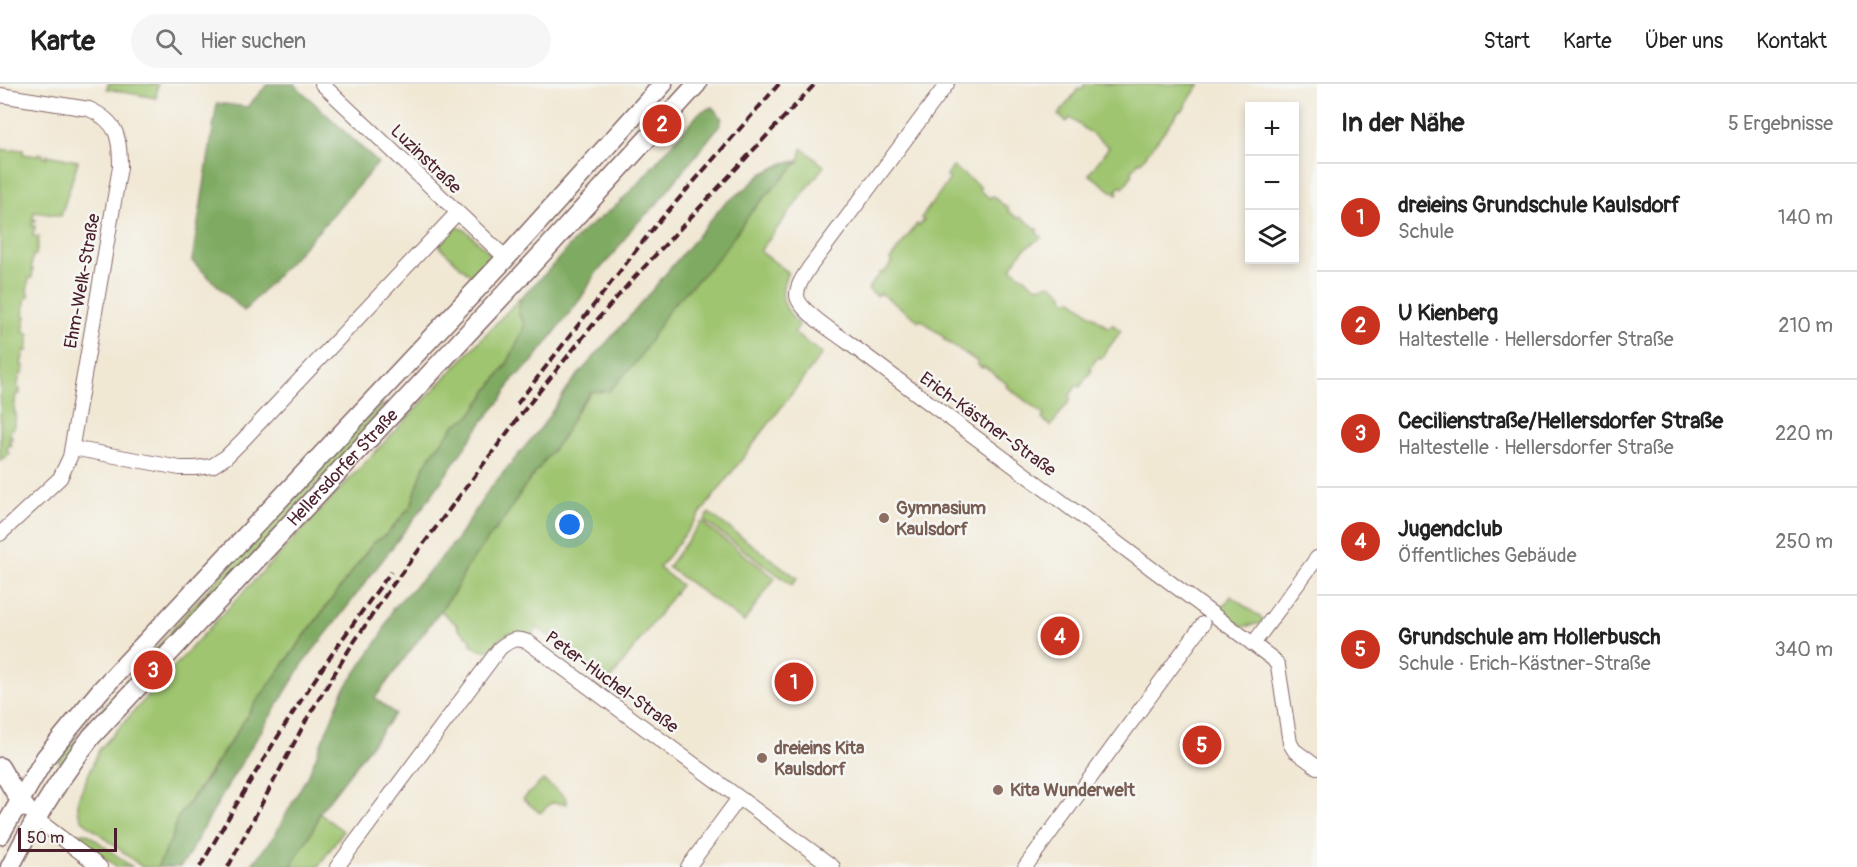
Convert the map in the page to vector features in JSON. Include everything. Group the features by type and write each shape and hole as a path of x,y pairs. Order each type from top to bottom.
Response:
{"main road":[{"name":"Hellersdorfer Straße","path":"0,835 50,752 100,691 506,258 663,84"},
{"name":"Hellersdorfer Straße","path":"10,867 64,772 92,737 697,84"},
{"path":"506,258 523,274"},
{"path":"0,767 20,801 36,818"},
{"path":"0,790 20,801"}],"street":[{"name":"Luzinstraße","path":"322,84 506,258"},
{"name":"Erich-Kästner-Straße","path":"947,84 809,268 798,287 796,297 806,310 846,341 1274,659 1278,666 1290,743 1294,750 1317,767"},
{"name":"Ehm-Welk-Straße","path":"0,94 97,113 115,129 120,146 120,167 72,448 60,478 0,534"},
{"path":"72,448 180,468 212,466 226,457 242,441 457,213"},
{"path":"1253,644 1317,558"},
{"path":"1025,867 1203,624"},
{"name":"Peter-Huchel-Straße","path":"338,867 488,662 500,648 514,639 528,642 833,867"},
{"path":"688,867 739,798"},
{"path":"36,818 100,867"}],"green space":[{"path":"108,84 158,84 156,98 107,89"},
{"path":"268,84 294,84 378,163 244,311 192,261 217,103 247,107"},
{"path":"1085,84 1200,84 1186,106 1182,111 1180,110 1141,162 1139,161 1123,188 1120,186 1116,191 1117,195 1089,174 1109,147 1070,118 1067,122 1058,115 1079,88 1081,90"},
{"path":"712,107 722,118 720,125 656,205 632,228 614,254 596,273 581,298 532,362 513,379 501,400 483,421 431,496 304,662 232,778 185,861 180,867 157,867 172,838 177,819 204,783 254,705 373,543 387,534 411,506 424,466 431,455 455,425 470,416 508,362 525,325 518,313 521,297 582,232 618,204 700,112"},
{"path":"802,148 824,166 760,251 788,272 782,294 789,313 799,325 794,333 822,354 659,568 681,585 610,680 538,628 531,637 518,633 507,634 489,651 478,649 470,643 472,640 458,629 457,625 429,601 591,392 683,285 799,161"},
{"path":"0,149 23,150 23,154 37,156 38,153 47,158 47,155 78,161 61,216 34,212 33,219 36,220 32,222 32,226 35,226 33,236 39,237 36,255 33,255 32,278 29,278 27,292 29,297 26,297 23,315 26,316 23,332 29,334 27,351 24,351 21,365 24,366 23,374 20,374 17,388 20,389 20,394 16,394 14,428 11,429 12,439 9,439 9,442 11,446 8,445 7,452 10,453 0,461"},
{"path":"799,161 752,211 716,261 670,308 638,360 609,391 591,392 579,407 562,438 468,566 455,591 375,698 395,714 319,813 314,827 291,867 250,867 274,836 310,771 343,691 381,636 393,608 429,572 458,538 488,491 543,425 571,383 724,204 762,174 784,163"},
{"path":"953,167 981,187 979,190 990,198 992,196 1009,209 1008,211 1019,219 1021,217 1038,230 1036,233 1042,237 1023,250 1011,268 1037,287 1051,284 1064,294 1063,297 1068,301 1071,299 1109,328 1112,324 1121,331 1101,358 1098,357 1080,387 1077,385 1069,397 1071,399 1051,426 1042,419 1044,415 1006,386 1007,384 977,364 978,362 943,339 944,337 921,320 919,321 880,293 877,296 868,289 881,272 884,273 892,262 890,260 917,224 919,226 924,220 921,218 950,179 946,176"},
{"path":"457,227 465,230 491,254 471,276 441,248 440,244 444,234"},
{"path":"521,297 518,313 525,325 508,362 469,417 455,425 424,466 411,506 387,534 373,543 291,654 177,819 172,838 157,867 142,867 82,820 78,811 78,799 99,750 201,637"},
{"path":"381,403 384,406 362,435 62,764 58,761 189,610"},
{"path":"709,513 797,578 792,585 704,521"},
{"path":"701,522 775,578 744,622 668,567"},
{"path":"1231,596 1264,620 1262,623 1243,627 1220,611"},
{"path":"543,780 565,797 567,804 551,803 540,813 523,799"},
{"path":"319,813 343,831 318,867 291,867 314,827"},
{"path":"84,833 132,867 117,867 75,835"}],"railway":[{"path":"517,404 655,226 779,84"},
{"path":"228,867 308,717 391,587 522,413 596,321 815,84"},
{"path":"200,867 291,716 339,643 391,572"}],"place":[{"name":"U Kienberg","path":"662,124"},
{"name":"Gymnasium Kaulsdorf","path":"884,518"},
{"name":"Jugendclub","path":"1060,636"},
{"name":"Cecilienstraße/Hellersdorfer Straße","path":"153,670"},
{"name":"dreieins Grundschule Kaulsdorf","path":"794,682"},
{"name":"Grundschule am Hollerbusch","path":"1202,745"},
{"name":"dreieins Kita Kaulsdorf","path":"762,758"},
{"name":"Kita Wunderwelt","path":"998,790"}]}
